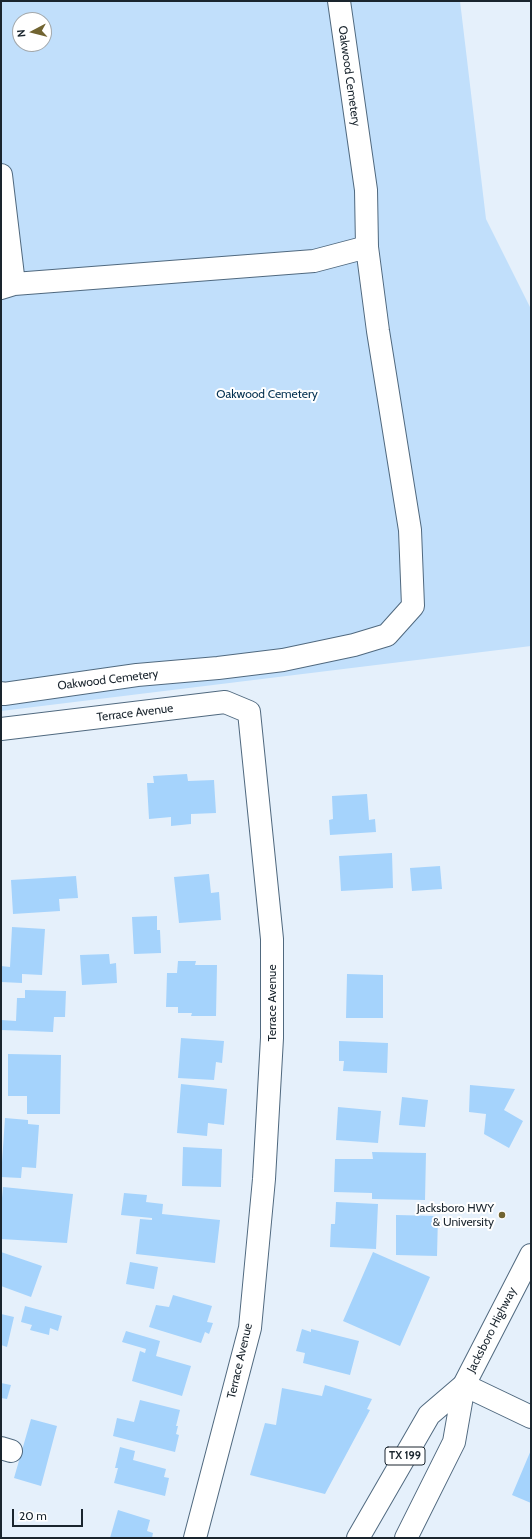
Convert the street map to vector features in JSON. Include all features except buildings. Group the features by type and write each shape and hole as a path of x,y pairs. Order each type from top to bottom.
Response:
{"street":[{"name":"Oakwood Cemetery","path":"1,693 4,694 137,675 218,668 283,660 354,645 387,635 413,606 410,530 378,331 367,247 366,190 339,1"},
{"path":"1,175 7,286 314,261 367,247"},
{"name":"Terrace Avenue","path":"1,729 225,702 249,712 272,939 272,1038 264,1179 250,1328 195,1538"},
{"name":"Jacksboro Highway","path":"406,1538 454,1442 464,1385 531,1255"},
{"path":"464,1385 531,1417"},
{"name":"Jacksboro Highway","path":"358,1538 429,1415 464,1385"}],"green space":[{"name":"Oakwood Cemetery","path":"1,1 460,1 486,219 531,309 531,646 1,711"}],"place":[{"name":"Jacksboro HWY & University","path":"502,1215"}]}
